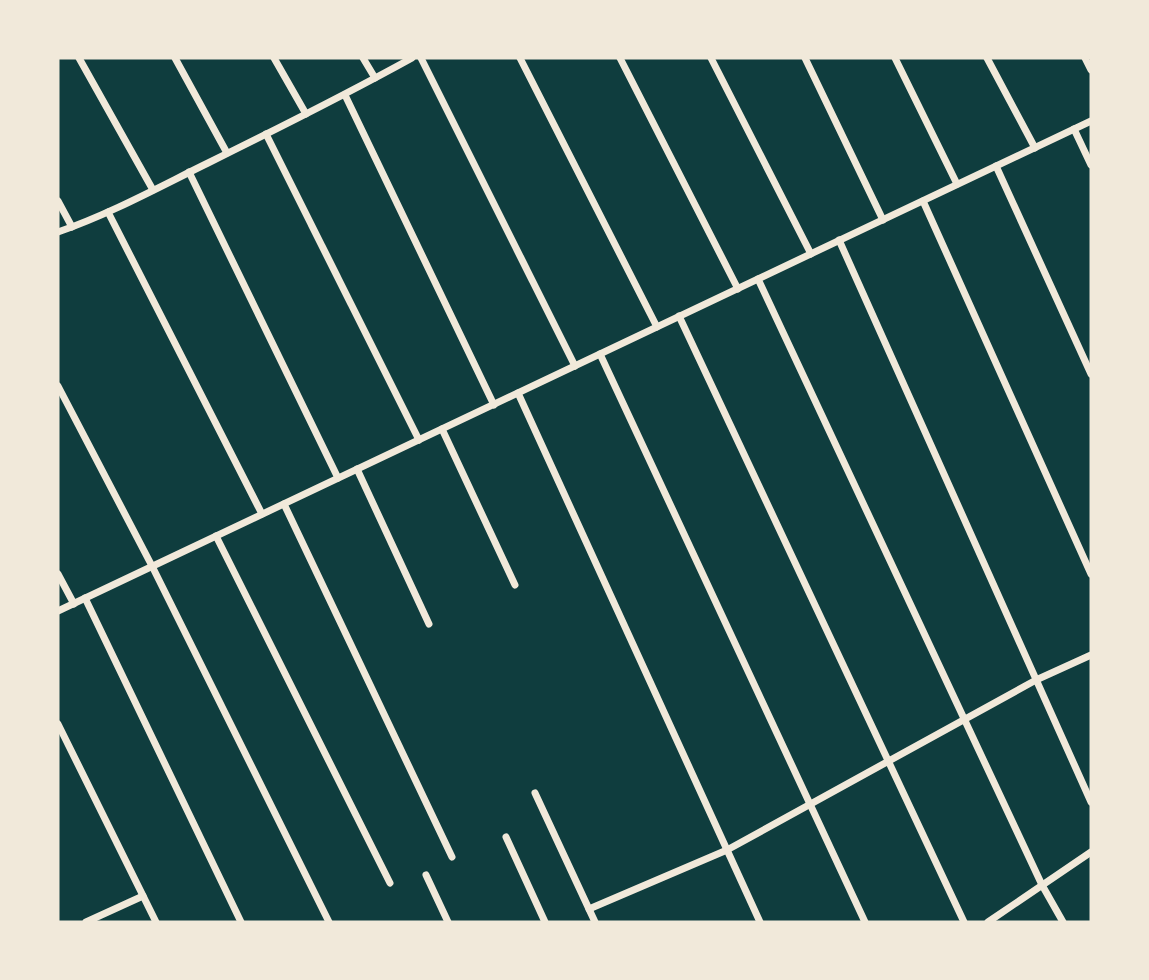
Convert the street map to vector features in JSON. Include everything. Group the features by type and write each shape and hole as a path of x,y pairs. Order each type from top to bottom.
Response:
{"street":[{"path":"79,58 153,190"},
{"path":"175,58 227,153"},
{"path":"274,58 306,114"},
{"path":"363,58 375,78"},
{"path":"58,232 153,190 345,95 412,58"},
{"path":"421,58 575,366"},
{"path":"520,58 657,327"},
{"path":"620,58 737,289"},
{"path":"711,58 811,254"},
{"path":"804,58 883,220"},
{"path":"895,58 957,184"},
{"path":"988,58 1035,148"},
{"path":"1085,58 1091,70"},
{"path":"345,95 494,405"},
{"path":"58,611 1091,121"},
{"path":"1074,129 1091,165"},
{"path":"266,134 419,440"},
{"path":"996,166 1091,374"},
{"path":"189,172 338,478"},
{"path":"58,201 72,227"},
{"path":"923,201 1091,574"},
{"path":"108,212 262,514"},
{"path":"839,240 1091,802"},
{"path":"758,279 1042,886 1063,922"},
{"path":"679,316 964,922"},
{"path":"600,354 865,922"},
{"path":"58,386 152,566 329,922"},
{"path":"518,393 760,922"},
{"path":"442,429 515,585"},
{"path":"357,469 429,624"},
{"path":"284,504 452,857"},
{"path":"216,536 390,883"},
{"path":"58,574 74,604"},
{"path":"85,598 241,922"},
{"path":"589,909 727,850 1036,680 1091,655"},
{"path":"58,724 156,922"},
{"path":"535,793 595,922"},
{"path":"506,837 545,922"},
{"path":"988,922 1091,852"},
{"path":"426,875 448,922"},
{"path":"86,922 143,896"}]}
